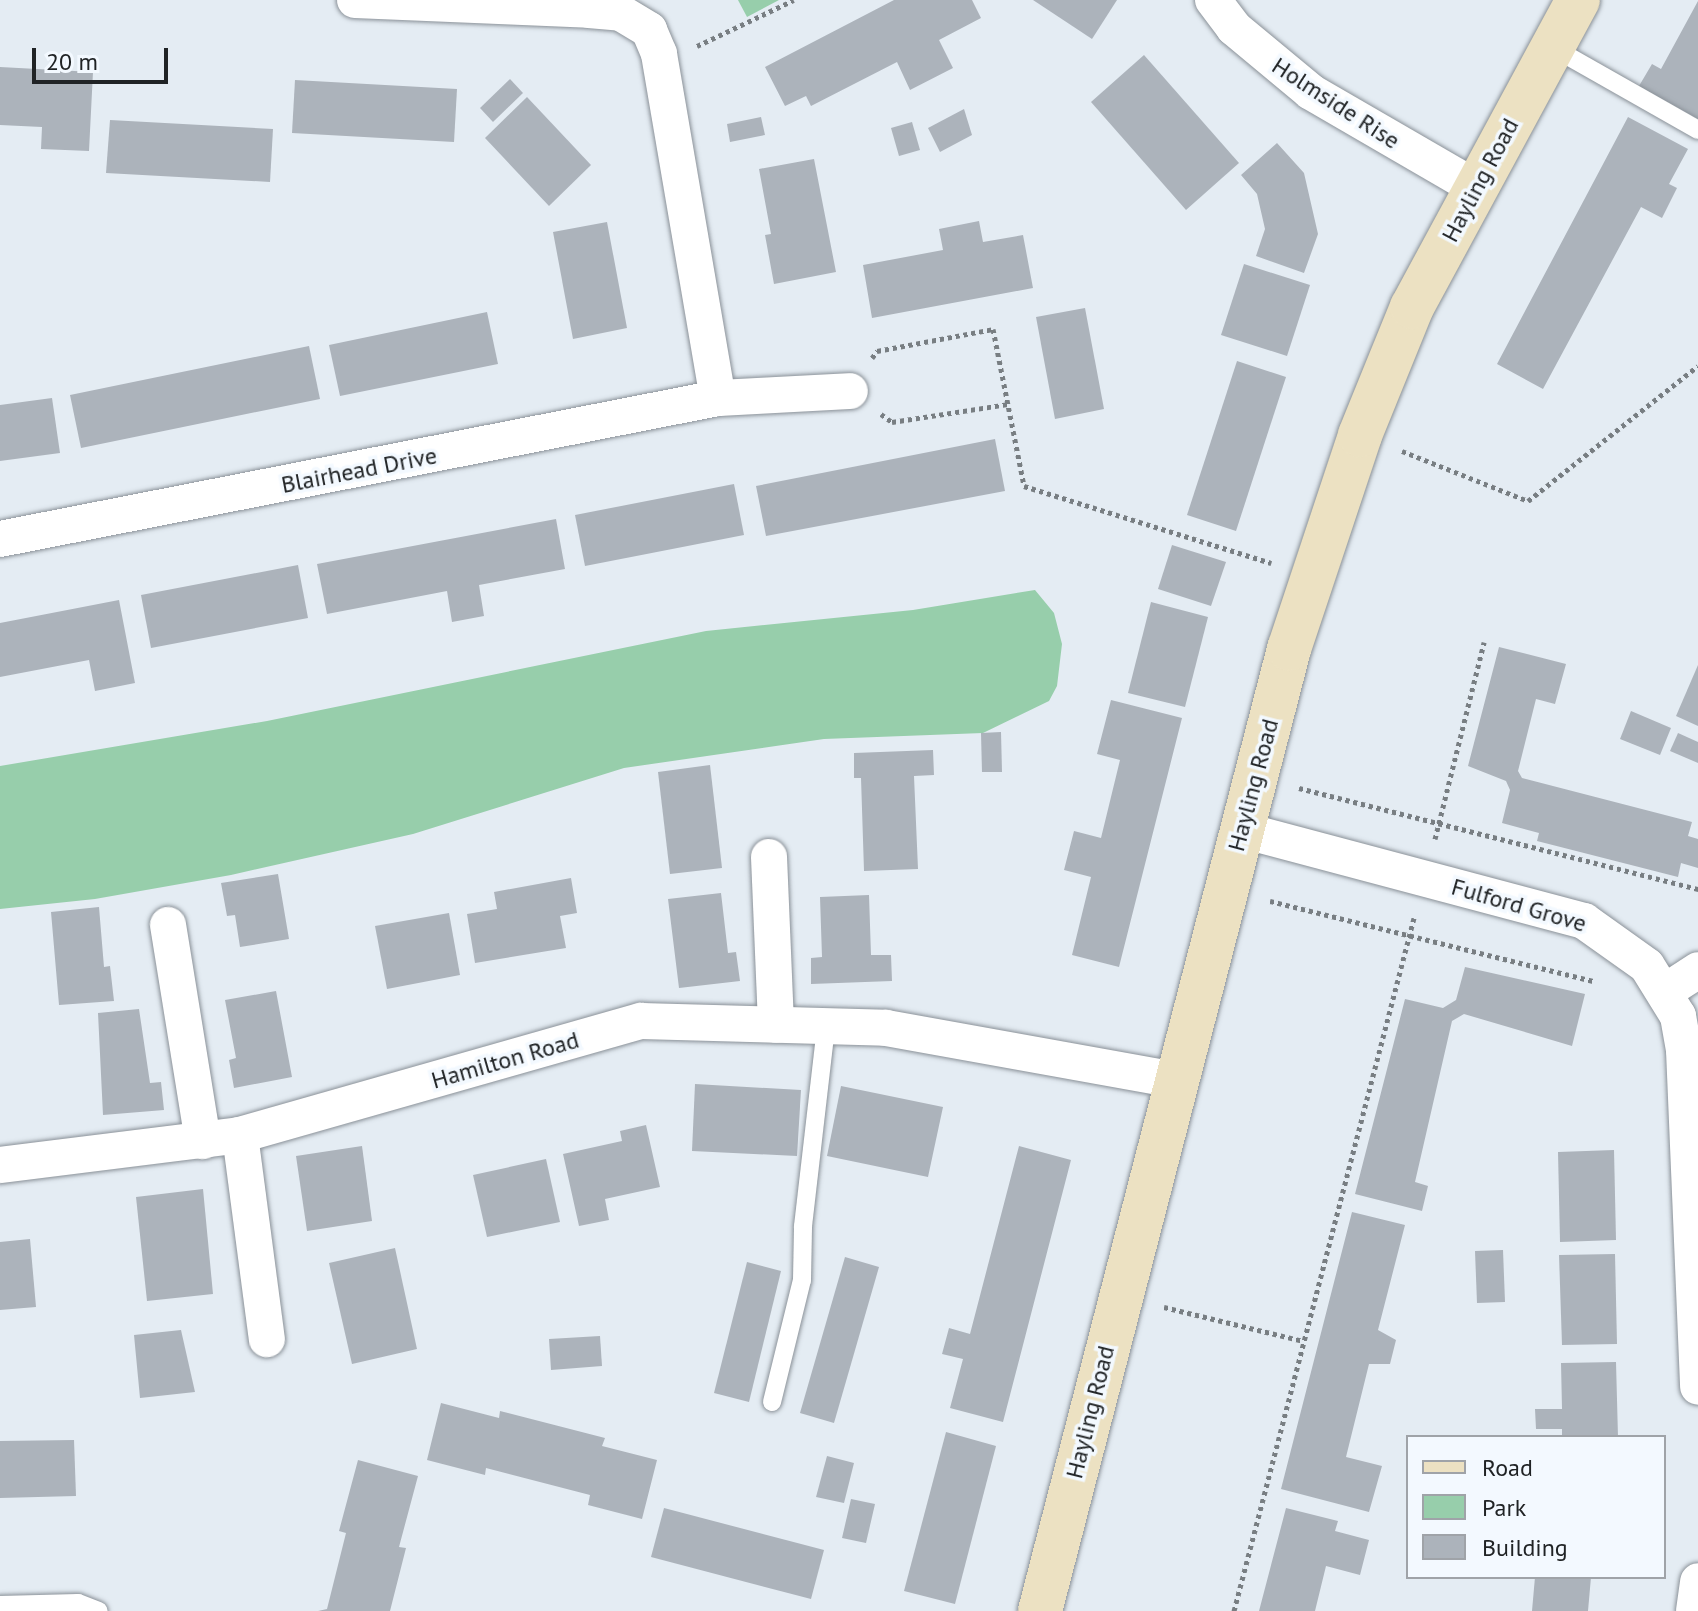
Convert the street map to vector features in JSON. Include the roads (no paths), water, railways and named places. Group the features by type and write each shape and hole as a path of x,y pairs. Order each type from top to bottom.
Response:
{"street":[{"path":"355,0 621,13 649,30 659,54 718,398"},
{"name":"Holmside Rise","path":"1213,0 1234,28 1311,92 1475,187"},
{"name":"Hayling Road","path":"1040,1611 1174,1080 1255,777 1313,576 1360,435 1412,307 1578,0"},
{"name":"Blairhead Drive","path":"0,539 718,398 850,391"},
{"name":"Fulford Grove","path":"1242,830 1584,921 1625,945 1666,991 1684,1050 1698,1387"},
{"path":"769,857 776,1025"},
{"path":"168,925 203,1141"},
{"path":"1666,991 1698,970"},
{"name":"Hamilton Road","path":"0,1165 240,1135 641,1021 886,1028 1174,1080"},
{"path":"240,1135 267,1339"},
{"path":"1694,1611 1698,1581"}],"lane":[{"path":"1552,47 1698,130"},
{"path":"772,1402 802,1280 803,1226 826,1026"},
{"path":"0,1605 78,1603 99,1611"}]}
